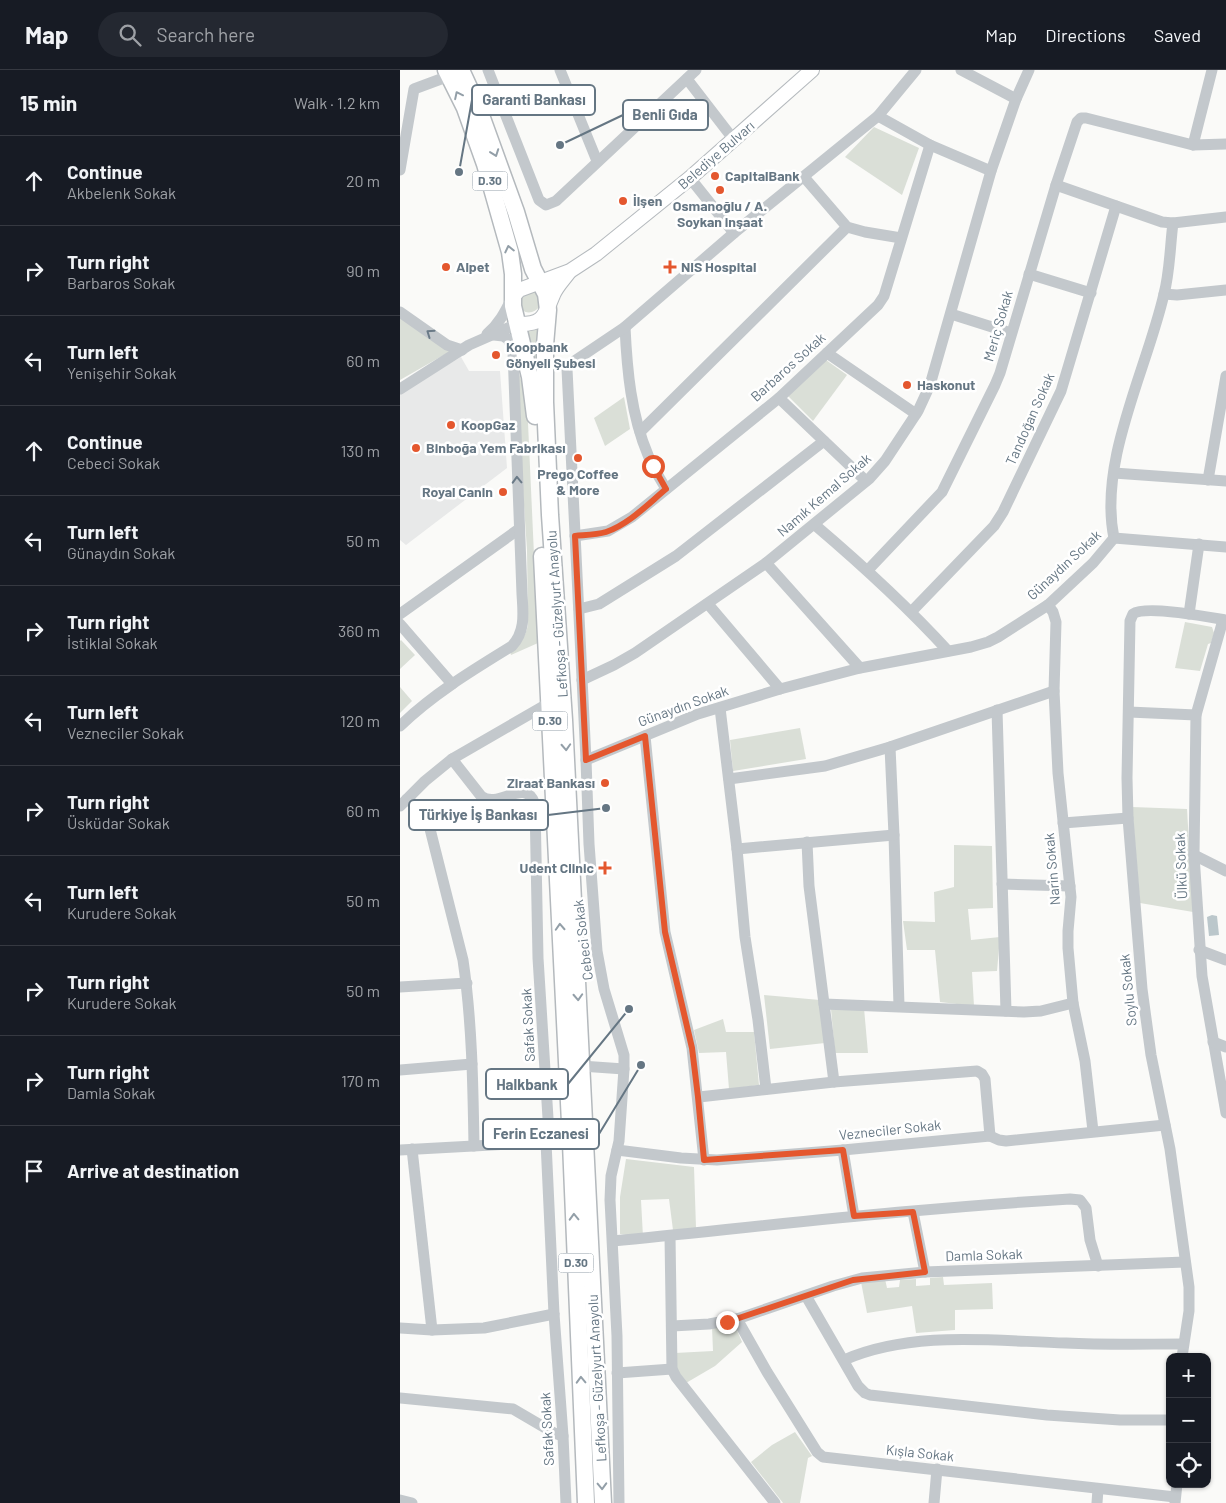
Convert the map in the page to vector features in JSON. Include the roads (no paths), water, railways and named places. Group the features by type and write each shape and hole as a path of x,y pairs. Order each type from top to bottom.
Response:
{"highway":[{"name":"Lefkoşa - Güzelyurt Anayolu","path":"452,72 478,107 516,212 533,269 546,294 548,310 545,345 545,402 550,514 564,720 603,1503"},
{"name":"Lefkoşa - Güzelyurt Anayolu","path":"452,72 485,164 510,252 513,306 530,377 536,426 571,1143 586,1503"}],"main road":[{"name":"Belediye Bulvarı","path":"548,310 553,294 570,272 612,242 690,178 812,70"},
{"name":"Belediye Bulvarı","path":"513,297 519,290 570,272"},
{"path":"517,324 526,325 535,322 542,318 548,310"}],"street":[{"path":"488,70 539,200 543,204 556,201 696,70"},
{"path":"560,70 598,161"},
{"path":"666,489 650,462 640,432 630,383 625,327 734,233 878,116 916,70"},
{"path":"961,70 1016,99"},
{"name":"Namık Kemal Sokak","path":"582,680 614,666 635,653 766,563 815,525 866,481 885,461 916,414 930,385 991,172 1028,70"},
{"path":"1212,70 1193,145 1226,144"},
{"path":"400,170 414,89 452,72"},
{"path":"686,79 734,140"},
{"path":"478,107 499,97"},
{"path":"878,116 930,145 991,172"},
{"name":"Meriç Sokak","path":"868,570 945,487 998,378 1077,122 1081,118 1193,145"},
{"name":"Barbaros Sokak","path":"575,536 602,533 613,529 632,517 779,398 881,301 930,145"},
{"path":"804,177 847,228 901,238"},
{"path":"690,178 734,233"},
{"path":"1056,185 1157,221 1173,222 1226,217"},
{"name":"Tandoğan Sokak","path":"912,611 994,526 1000,517 1059,397 1116,206"},
{"name":"Günaydın Sokak","path":"586,760 698,714 780,689 860,668 971,647 988,642 1048,605 1114,538 1112,516 1114,473 1119,446 1164,294 1173,222"},
{"path":"640,432 847,228"},
{"path":"1029,274 1091,293"},
{"path":"1164,294 1177,295 1226,290"},
{"path":"476,342 495,327 513,297"},
{"path":"400,312 447,344 462,350"},
{"path":"951,314 1011,333"},
{"path":"400,389 476,342 517,324"},
{"name":"Cebeci Sokak","path":"619,1503 617,1373 610,1188 617,1150 624,1055 604,989 597,954 589,844 566,372 570,365 625,327"},
{"path":"400,726 416,711 452,684 512,646 518,640 521,632 523,622 512,351 508,339 503,336 494,335"},
{"path":"826,354 916,414"},
{"path":"1208,480 1226,376"},
{"path":"779,398 866,481"},
{"path":"579,609 600,604 676,556 824,441"},
{"path":"1114,473 1226,481"},
{"path":"815,525 912,611 948,651"},
{"path":"400,614 519,529"},
{"path":"1114,538 1226,547"},
{"path":"1199,544 1189,614 1225,620"},
{"path":"766,563 860,668"},
{"path":"708,604 780,689"},
{"name":"Narin Sokak","path":"1048,605 1053,612 1056,622 1054,691 1059,789 1071,897 1068,942 1073,1003 1085,1061 1093,1131"},
{"name":"Soylu Sokak","path":"1182,1353 1190,1300 1165,1125 1151,1055 1143,997 1128,818 1128,712 1131,616 1135,612 1142,610 1189,614"},
{"name":"Ülkü Sokak","path":"1225,620 1196,715 1194,855 1200,950 1206,1000 1226,1113"},
{"path":"400,624 452,684"},
{"path":"729,779 825,766 890,747 1054,691"},
{"path":"474,1146 472,1064 467,983 463,960 429,825 421,810 403,803 425,781 452,759 549,703"},
{"path":"720,708 738,849 745,937 758,1020 766,1089"},
{"path":"997,710 1006,1011"},
{"path":"1128,712 1196,715"},
{"path":"564,720 584,724"},
{"path":"645,736 665,932 674,976 689,1032 704,1160"},
{"path":"890,747 899,1006"},
{"name":"Safak Sokak","path":"452,759 486,800 522,792 528,793 533,797 535,804 538,958 548,1118 546,1142 554,1314 566,1503"},
{"path":"1063,823 1128,818"},
{"path":"738,849 894,835"},
{"path":"806,842 834,1082"},
{"path":"1194,855 1226,871"},
{"path":"1002,884 1070,886"},
{"path":"1200,950 1226,960"},
{"path":"400,987 467,983"},
{"path":"824,1004 1036,1012 1073,1003"},
{"path":"1213,1042 1226,1046"},
{"path":"400,1070 472,1064"},
{"path":"581,1066 624,1068"},
{"path":"698,1097 834,1082 972,1070 979,1071 983,1075 990,1136"},
{"name":"Vezneciler Sokak","path":"617,1150 704,1160 843,1150 990,1136 1006,1141 1165,1125"},
{"path":"400,1150 546,1142 571,1143"},
{"path":"412,1149 432,1330"},
{"path":"843,1150 854,1216"},
{"path":"613,1241 980,1204 1070,1199 1080,1200 1086,1208 1090,1240 1098,1266"},
{"path":"913,1212 925,1272"},
{"path":"670,1236 672,1326 670,1345 672,1369 676,1377 771,1502"},
{"name":"Damla Sokak","path":"672,1326 709,1324 737,1319 853,1280 925,1272 1185,1262"},
{"path":"806,1296 861,1390 876,1396 1047,1416 1120,1420 1166,1420"},
{"path":"400,1328 432,1330 484,1328 554,1314"},
{"name":"Kışla Sokak","path":"737,1319 767,1372 820,1455 826,1458 937,1469 1175,1500"},
{"path":"844,1360 875,1349 949,1340 1067,1344 1183,1344"},
{"path":"617,1373 672,1369"},
{"path":"400,1398 513,1409 554,1433 563,1436"},
{"path":"934,1503 937,1469"},
{"path":"1097,1503 1098,1489"},
{"path":"400,1500 412,1503"}],"place":[{"name":"Benli Gıda","path":"560,145"},
{"name":"Garanti Bankası","path":"459,172"},
{"name":"CapitalBank","path":"715,176"},
{"name":"Osmanoğlu / A. Soykan inşaat","path":"720,190"},
{"name":"İlşen","path":"623,201"},
{"name":"Alpet","path":"446,267"},
{"name":"NIS Hospital","path":"670,267"},
{"name":"Koopbank Gönyeli Şubesi","path":"496,355"},
{"name":"Haskonut","path":"907,385"},
{"name":"KoopGaz","path":"451,425"},
{"name":"Binboğa Yem Fabrikası","path":"416,448"},
{"name":"Prego Coffee & More","path":"578,458"},
{"name":"Royal Canin","path":"503,492"},
{"name":"Ziraat Bankası","path":"605,783"},
{"name":"Türkiye İş Bankası","path":"606,808"},
{"name":"Udent Clinic","path":"605,868"},
{"name":"Halkbank","path":"629,1009"},
{"name":"Ferin Eczanesi","path":"641,1065"}]}
